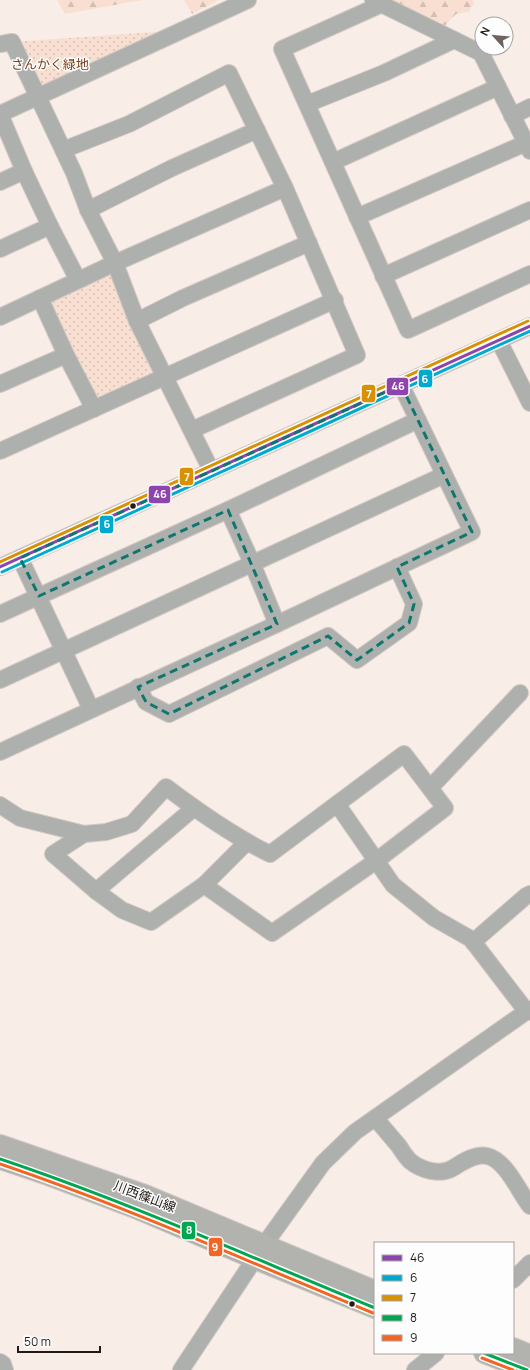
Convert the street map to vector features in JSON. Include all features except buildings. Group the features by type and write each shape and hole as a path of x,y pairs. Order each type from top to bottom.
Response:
{"main road":[{"name":"川西篠山線","path":"0,1145 144,1195 374,1308"},
{"name":"川西篠山線","path":"0,1159 259,1252 374,1291"},
{"path":"514,1349 526,1364"},
{"path":"488,1354 526,1364"}],"street":[{"path":"78,280 24,171 0,114 248,0"},
{"path":"357,217 528,147 481,53 377,2 282,49 383,276 408,330 530,274"},
{"path":"307,104 384,73 454,40"},
{"path":"0,44 12,42 74,173 88,210 115,263 137,321 211,470"},
{"path":"63,150 129,124 229,73 285,188 358,355 192,430"},
{"path":"333,162 498,87"},
{"path":"512,116 530,107"},
{"path":"88,210 172,168 257,130"},
{"path":"0,182 24,171"},
{"path":"0,316 115,263 285,188"},
{"path":"383,276 530,210"},
{"path":"0,249 50,226"},
{"path":"137,321 183,298 309,243"},
{"path":"40,298 66,355 94,409"},
{"path":"0,451 334,300"},
{"path":"0,568 211,470 530,326"},
{"path":"499,340 524,374 530,403"},
{"path":"0,384 66,355"},
{"path":"0,752 472,532 401,385"},
{"path":"0,614 228,510 418,420"},
{"path":"0,680 444,476"},
{"path":"228,510 277,624"},
{"path":"20,558 91,709"},
{"path":"138,687 146,702 169,714 328,636 357,660 409,623 414,604 397,567"},
{"path":"430,788 520,693"},
{"path":"0,804 20,818 84,834 106,832 132,824 166,787 194,808 247,842 270,854 404,754 445,808 376,861 272,933 204,885"},
{"path":"181,1370 259,1252 323,1163 355,1132 528,1010 471,939 434,918 393,885 337,804"},
{"path":"96,891 194,808"},
{"path":"84,834 53,854 96,891 122,910 151,922 204,885 247,842"},
{"path":"474,942 530,894"},
{"path":"375,1118 410,1160 422,1168 436,1172 447,1172 477,1156 488,1156 500,1163 512,1177 530,1206"},
{"path":"514,1279 530,1263"},
{"path":"415,1370 435,1354"},
{"path":"0,1362 6,1370"}],"highlighted area":[{"path":"401,385 472,532 397,567 414,604 409,623 357,660 328,636 169,714 146,702 138,687 277,624 228,510 39,596 20,558"}],"green space":[{"path":"57,0 142,0 65,14"},
{"path":"184,0 219,0 192,14"},
{"path":"392,0 473,0 474,3 469,12 456,14 441,30 394,5"},
{"name":"さんかく緑地","path":"184,30 38,97 12,42"},
{"path":"115,263 165,377 94,409 40,298"}],"transit line":[{"name":"7","path":"0,562 528,321"},
{"name":"46","path":"0,567 530,326"},
{"name":"6","path":"2,572 530,331"},
{"name":"8","path":"0,1159 95,1193 189,1230 374,1308"},
{"name":"9","path":"0,1164 94,1198 373,1313"},
{"name":"8","path":"487,1354 527,1370"},
{"name":"9","path":"482,1358 513,1370"}]}
